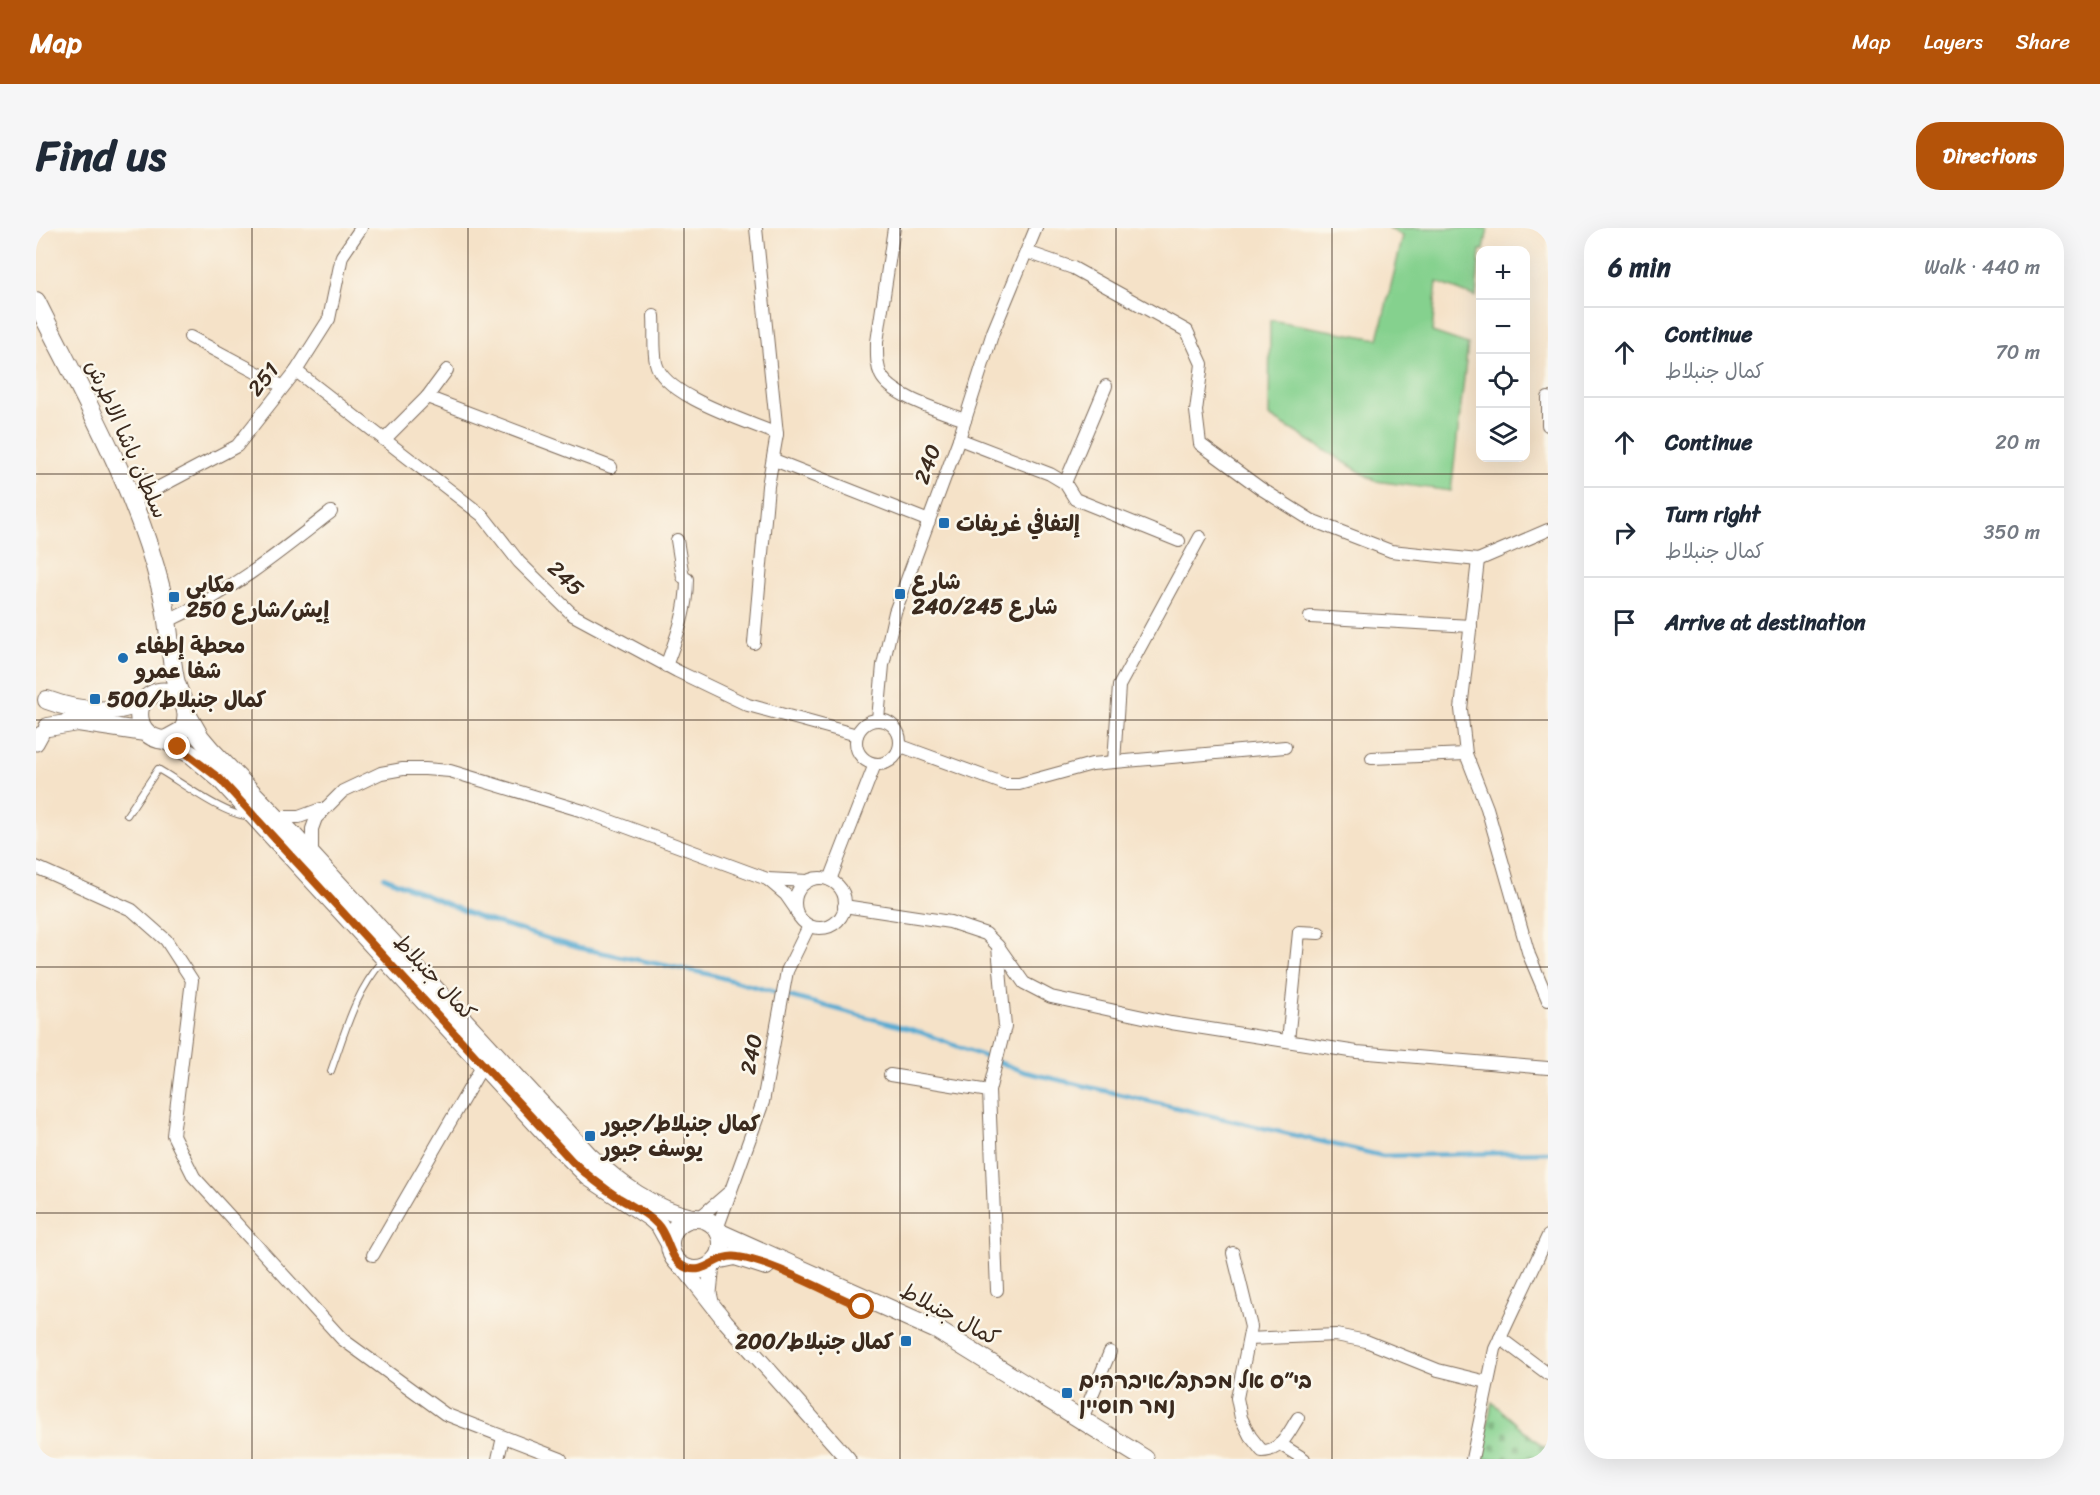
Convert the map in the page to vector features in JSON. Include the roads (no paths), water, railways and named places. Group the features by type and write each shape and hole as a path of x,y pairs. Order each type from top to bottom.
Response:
{"main road":[{"name":"سلطان باشا الاطرش","path":"36,301 133,501 161,588 175,678 186,709"},
{"name":"سلطان باشا الاطرش","path":"146,699 166,669 169,629"},
{"path":"41,696 70,708 100,712 124,710 146,699 165,691 179,696 186,709 183,730 165,740 151,737 145,732 139,719 146,699"},
{"path":"40,735 52,712 41,696"},
{"name":"كمال جنبلاط","path":"186,709 200,737 589,1156 612,1177 654,1205 695,1218"},
{"path":"40,735 78,722 145,732"},
{"name":"كمال جنبلاط","path":"165,740 205,764 572,1161 589,1177 651,1218 660,1226 670,1244"},
{"path":"695,1218 709,1222 718,1231 721,1248 714,1262 701,1269 682,1266 674,1258 670,1244 675,1228 695,1218"},
{"name":"كمال جنبلاط","path":"718,1231 937,1330 1145,1459"},
{"name":"كمال جنبلاط","path":"714,1262 728,1256 748,1259 891,1320 968,1361 1123,1459"}],"street":[{"name":"251","path":"133,501 237,446 296,371 329,319 342,256 361,228"},
{"path":"754,643 768,486 777,434 756,228"},
{"path":"894,228 877,342 877,360 881,374 889,386 965,420"},
{"name":"240","path":"878,719 883,665 895,612 965,420 993,332 1036,228"},
{"path":"1027,252 1073,268 1187,331 1202,364 1196,411 1200,444 1260,488 1311,520 1392,551 1478,560 1548,530"},
{"path":"654,316 656,364 666,381 693,398 777,434"},
{"path":"190,337 282,386"},
{"path":"384,440 428,397 447,370"},
{"name":"245","path":"296,371 483,516 519,562 573,615 666,666 748,705 857,735"},
{"path":"1065,483 1106,386"},
{"path":"428,397 611,467"},
{"path":"1548,398 1548,424"},
{"path":"958,439 1065,483 1075,499 1179,541"},
{"path":"774,460 929,521"},
{"path":"169,629 267,563 331,512"},
{"path":"1114,762 1119,686 1200,537"},
{"path":"666,666 685,615 687,599 687,579 683,577 677,540"},
{"path":"1478,560 1461,709 1466,754 1487,808 1529,955 1548,1000"},
{"path":"1310,617 1471,626"},
{"path":"878,719 894,726 901,738 901,746 889,762 875,764 859,754 857,735 867,723 878,719"},
{"path":"901,746 1005,784 1019,784 1092,764 1285,747"},
{"path":"1372,758 1466,754"},
{"path":"830,880 875,764"},
{"path":"276,817 309,815 325,807 343,791 381,773 403,769 450,771 582,811 767,879 808,881"},
{"path":"312,855 312,829 325,807"},
{"path":"36,867 132,910 166,940 192,980 173,1135 194,1177 342,1339 445,1414 561,1459"},
{"path":"767,879 786,895 798,915 809,926 832,925 842,914 844,906 842,891 830,880 815,878 808,881 797,892 795,908"},
{"path":"844,906 950,922 986,934 998,946 1024,983 1052,997 1171,1023 1357,1052 1548,1068"},
{"name":"240","path":"718,1231 730,1190 763,1102 787,971 809,926"},
{"path":"1287,1041 1299,932 1319,933"},
{"path":"997,1290 989,1091 1005,1026 998,946"},
{"path":"373,1255 483,1065"},
{"path":"890,1076 989,1091"},
{"name":"240","path":"695,1218 730,1190"},
{"path":"1472,1459 1487,1382 1500,1338 1548,1236"},
{"path":"1233,1253 1251,1327 1237,1398 1241,1418 1250,1436 1262,1451 1271,1451 1280,1444 1298,1418"},
{"path":"714,1262 709,1293 714,1308"},
{"path":"682,1266 714,1308 849,1459"},
{"path":"1249,1339 1336,1335 1366,1341 1438,1370 1487,1382"},
{"path":"1500,1338 1548,1374"},
{"path":"1082,1419 1110,1352"},
{"path":"498,1459 503,1437"},
{"path":"1280,1444 1304,1459"}],"lane":[{"path":"127,814 158,769 241,816 254,816"},
{"path":"331,1071 354,1004 370,975 386,958"}],"waterway":[{"path":"384,877 478,917 579,948 708,974 917,1031 1025,1072 1383,1156 1548,1152"}],"place":[{"name":"إلتفافي غريفات","path":"944,523"},
{"name":"شارع 240/شارع 245","path":"900,594"},
{"name":"مكابي إيش/شارع 250","path":"174,597"},
{"name":"محطة إطفاء شفا عمرو","path":"123,658"},
{"name":"500/كمال جنبلاط","path":"95,699"},
{"name":"كمال جنبلاط/جبور يوسف جبور","path":"590,1136"},
{"name":"200/كمال جنبلاط","path":"906,1341"},
{"name":"בי״ס אל מכתב/איברהים נמר חוסיין","path":"1067,1393"}]}
